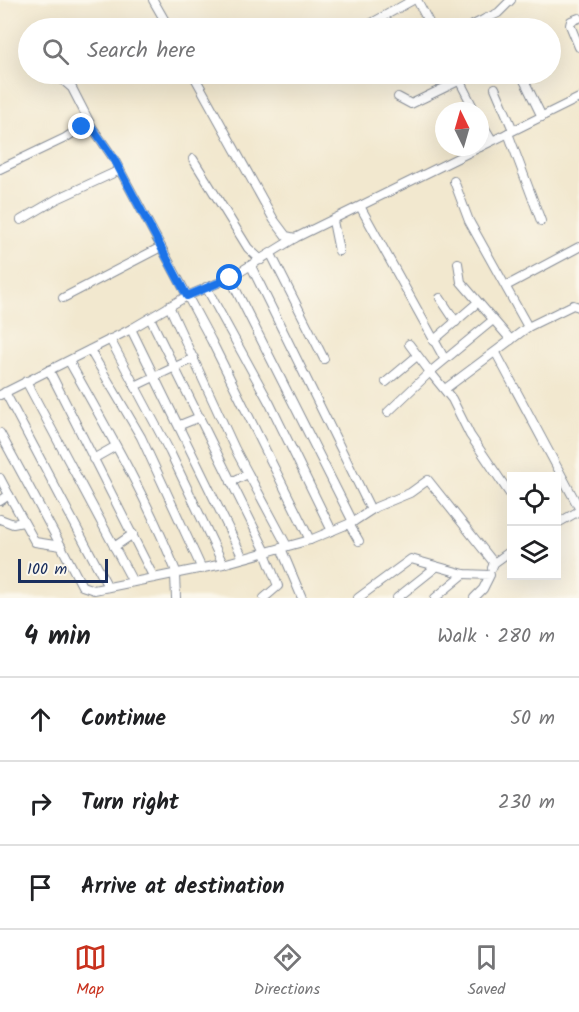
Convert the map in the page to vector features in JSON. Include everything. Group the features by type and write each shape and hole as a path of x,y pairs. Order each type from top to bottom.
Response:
{"street":[{"path":"153,0 163,18"},
{"path":"381,18 415,0 426,18"},
{"path":"487,18 498,13 511,0"},
{"path":"579,18 571,21 570,25 579,47"},
{"path":"67,84 72,88 92,127 120,170 211,340 310,540"},
{"path":"198,84 259,195 289,239"},
{"path":"398,97 411,104 447,84"},
{"path":"461,84 470,102"},
{"path":"526,84 542,117"},
{"path":"495,88 541,221"},
{"path":"489,142 579,98"},
{"path":"0,169 82,127 92,127"},
{"path":"489,135 492,140"},
{"path":"108,586 3,394 131,329 206,286 230,278 271,254 289,239 361,208 462,156"},
{"path":"193,159 248,248 261,260"},
{"path":"21,220 57,199 120,170"},
{"path":"454,181 470,221 528,327"},
{"path":"361,208 444,358"},
{"path":"333,221 339,251"},
{"path":"63,298 161,247"},
{"path":"506,286 579,247"},
{"path":"271,254 324,359"},
{"path":"458,263 461,282 477,303 512,340"},
{"path":"251,266 371,510"},
{"path":"230,278 359,541"},
{"path":"206,286 270,405 332,531"},
{"path":"440,298 456,322"},
{"path":"433,341 477,303"},
{"path":"445,389 528,327 573,305 579,307"},
{"path":"169,306 284,547 302,598"},
{"path":"150,318 266,553 278,586 264,598"},
{"path":"388,412 444,358 493,320"},
{"path":"131,329 180,425 243,558"},
{"path":"110,339 223,564"},
{"path":"409,344 445,389 471,435 507,489"},
{"path":"90,350 141,437 202,569"},
{"path":"496,353 579,509 561,521"},
{"path":"386,382 417,356"},
{"path":"135,386 194,358"},
{"path":"69,361 160,529 176,574 176,598"},
{"path":"49,370 154,578"},
{"path":"26,381 133,582"},
{"path":"180,425 200,417"},
{"path":"0,432 82,586 94,590 202,569 310,540 351,523 371,510 430,480 494,563"},
{"path":"93,459 116,446"},
{"path":"231,482 249,474"},
{"path":"0,478 23,525 38,543 61,546"},
{"path":"0,501 9,495"},
{"path":"0,519 23,525"},
{"path":"114,546 133,534"},
{"path":"474,598 483,589 494,563 507,554"},
{"path":"358,598 408,560 414,559 464,574 490,575"},
{"path":"397,598 436,567"},
{"path":"435,598 464,574"}],"route":[{"path":"82,127 92,127 114,159 187,296 206,286 230,278"}]}
